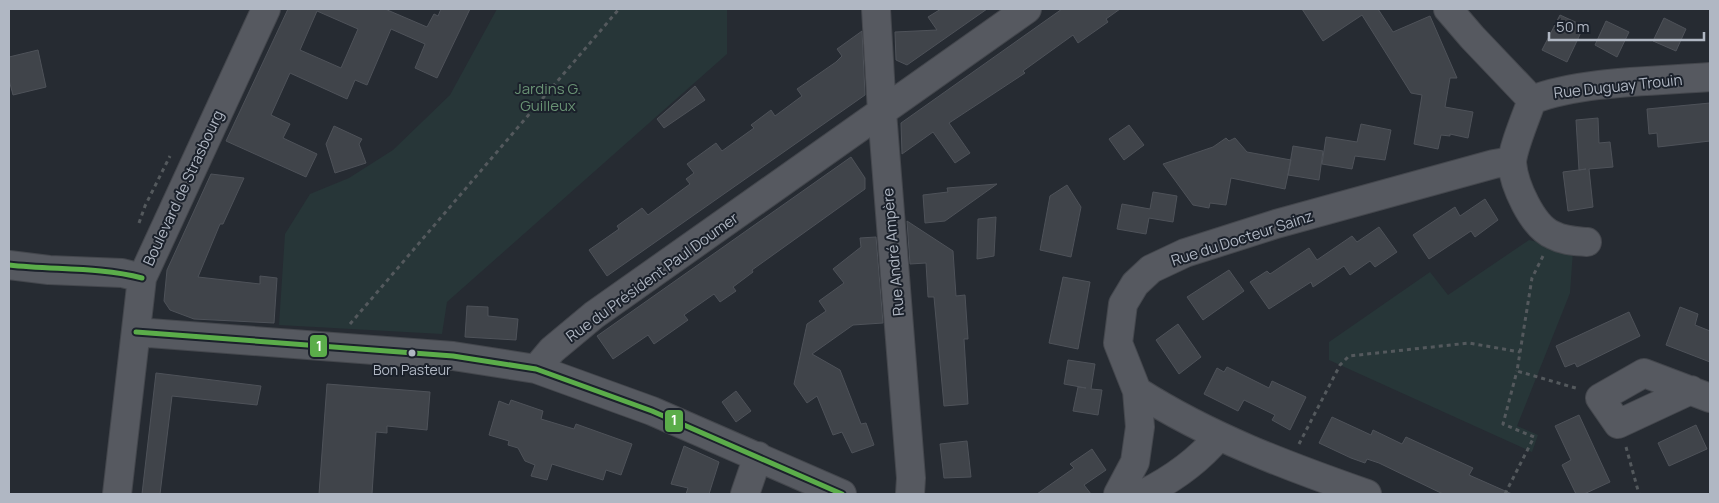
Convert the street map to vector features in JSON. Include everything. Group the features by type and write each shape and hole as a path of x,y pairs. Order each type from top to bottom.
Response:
{"street":[{"name":"Boulevard de Strasbourg","path":"117,494 142,278 266,9"},
{"name":"Rue André Ampère","path":"876,9 882,112 912,478 910,494"},
{"name":"Rue du Président Paul Doumer","path":"536,369 552,350 594,315 1026,9"},
{"path":"1448,9 1532,100 1512,162 1518,189 1531,215 1551,235 1568,241 1587,242"},
{"name":"Rue Duguay Trouin","path":"1532,100 1549,93 1612,85 1710,77"},
{"name":"Rue du Docteur Sainz","path":"1118,494 1135,462 1140,427 1137,391 1118,343 1123,304 1134,284 1151,269 1185,254 1276,224 1494,164 1512,162"},
{"path":"9,265 48,270 122,273 142,278"},
{"path":"136,332 454,356 536,369 652,411 842,494"},
{"path":"1644,373 1701,394 1618,424 1600,398 1644,373"},
{"path":"1137,391 1169,412 1218,437 1288,466 1367,494"},
{"path":"1143,494 1164,483 1205,453 1218,437"},
{"path":"745,494 758,456"}],"path":[{"path":"341,347 347,328 619,9"},
{"path":"1505,494 1534,437 1503,424 1517,371 1532,278 1549,245 1551,235"},
{"path":"1288,466 1340,364 1350,356 1468,343 1520,352"},
{"path":"1517,371 1583,390 1600,398"},
{"path":"1618,424 1639,494"}],"green space":[{"name":"Jardins G. Guilleux","path":"497,9 727,9 727,54 447,302 442,334 279,325 285,234 310,194 349,178 393,150 450,95"},
{"path":"1529,240 1573,251 1570,293 1517,426 1538,435 1532,452 1329,360 1329,342 1430,272 1448,295"}],"building":[{"path":"288,9 385,9 427,27 434,14 438,16 441,9 470,9 437,78 415,68 425,44 391,29 367,85 355,80 347,99 290,73 271,115 290,124 283,138 317,154 306,177 226,141","holes":["317,11 358,29 341,68 300,50"]},
{"path":"941,9 987,9 907,65 896,60 895,32 937,30 928,17"},
{"path":"1062,9 1120,9 1106,19 1108,22 1078,43 1073,35 1023,71 1025,73 949,123 970,153 955,163 933,132 902,154 901,123"},
{"path":"1302,9 1378,9 1393,32 1430,16 1457,78 1450,78 1445,107 1473,112 1468,138 1450,134 1450,136 1441,135 1438,149 1414,144 1422,95 1411,93 1362,15 1323,41"},
{"path":"1560,15 1584,26 1567,62 1542,50"},
{"path":"1664,18 1686,29 1676,51 1653,41"},
{"path":"1606,21 1629,32 1617,57 1595,45"},
{"path":"862,31 865,95 607,276 589,250 619,229 617,226 642,208 648,215 690,184 686,179 694,173 687,164 716,143 722,151 754,128 751,125 771,110 775,116 802,96 797,89 836,62 842,56 837,49"},
{"path":"38,50 46,87 13,95 9,80 9,57"},
{"path":"695,86 705,100 664,128 657,119"},
{"path":"1710,103 1710,141 1658,147 1657,133 1649,134 1647,109"},
{"path":"1598,118 1599,143 1610,142 1613,167 1589,169 1593,207 1568,211 1563,172 1579,170 1576,120"},
{"path":"1361,124 1391,130 1385,160 1355,156 1352,169 1322,164 1326,137 1357,142"},
{"path":"1129,125 1144,145 1124,160 1109,139"},
{"path":"334,126 362,139 359,144 366,163 335,173 326,144"},
{"path":"1226,138 1229,141 1235,138 1247,152 1291,160 1285,189 1231,178 1226,205 1210,203 1209,208 1193,205 1163,164 1213,147"},
{"path":"1293,146 1323,151 1319,180 1288,175"},
{"path":"851,157 865,178 865,189 752,270 753,272 733,287 736,291 720,302 714,294 684,315 688,320 654,344 648,335 613,359 597,336"},
{"path":"211,174 244,178 223,224 220,224 198,277 260,284 260,276 277,278 274,323 194,319 170,310 164,301 167,270"},
{"path":"997,184 945,221 925,223 923,195 948,192 947,188"},
{"path":"1067,185 1081,207 1071,257 1040,250 1050,196"},
{"path":"1153,192 1177,196 1173,222 1149,218 1146,234 1117,229 1122,204 1150,209"},
{"path":"1485,199 1498,220 1475,237 1471,231 1429,259 1413,235 1455,207 1460,216"},
{"path":"996,217 994,256 977,259 978,219"},
{"path":"907,221 953,251 956,296 965,295 968,339 964,339 968,404 944,406 934,297 928,297 926,263 910,264"},
{"path":"1379,227 1397,252 1375,267 1370,261 1350,275 1344,266 1313,287 1311,282 1269,309 1250,282 1267,271 1270,274 1309,248 1317,260 1352,236 1357,242"},
{"path":"876,237 883,323 853,325 812,354 840,370 861,424 866,423 874,445 852,453 842,432 833,435 817,396 807,403 794,384 807,324 826,311 819,301 844,283 833,269 861,247 860,238"},
{"path":"1229,270 1244,291 1203,320 1187,297"},
{"path":"1063,277 1090,282 1078,349 1049,343"},
{"path":"467,306 488,307 488,316 518,319 516,340 465,337"},
{"path":"1680,307 1698,314 1695,325 1710,331 1710,362 1666,345"},
{"path":"1629,312 1640,336 1577,367 1575,363 1565,367 1556,346"},
{"path":"1178,324 1201,357 1179,374 1156,340"},
{"path":"1068,360 1095,364 1091,389 1102,390 1098,415 1073,411 1078,387 1086,388 1064,384"},
{"path":"1227,367 1269,388 1272,381 1306,397 1290,430 1272,420 1275,415 1244,400 1238,411 1204,394 1217,368 1224,372"},
{"path":"156,373 261,386 257,405 172,396 160,494 142,494"},
{"path":"327,384 430,392 427,430 387,426 387,433 376,432 372,494 319,494"},
{"path":"736,391 751,411 736,422 722,402"},
{"path":"511,400 543,411 541,419 574,429 576,424 632,444 621,475 606,470 603,480 552,464 547,480 531,476 535,465 525,461 518,448 508,445 509,441 489,435 499,401 509,405"},
{"path":"1579,415 1610,482 1584,494 1576,494 1562,465 1571,460 1555,426"},
{"path":"1332,417 1371,435 1373,430 1402,444 1406,437 1473,468 1469,475 1512,494 1443,494 1379,463 1367,459 1365,463 1351,458 1319,443"},
{"path":"1696,425 1707,449 1669,466 1658,443"},
{"path":"967,441 971,477 944,478 940,444"},
{"path":"684,446 719,462 709,494 686,494 688,488 671,484"},
{"path":"1092,449 1106,470 1084,485 1091,494 1037,494 1074,468 1070,464"}],"transit line":[{"name":"1","path":"9,265 93,270 142,278"},
{"name":"1","path":"136,332 453,356 536,369 652,411 842,494"}],"place":[{"name":"Bon Pasteur","path":"412,353"}]}
